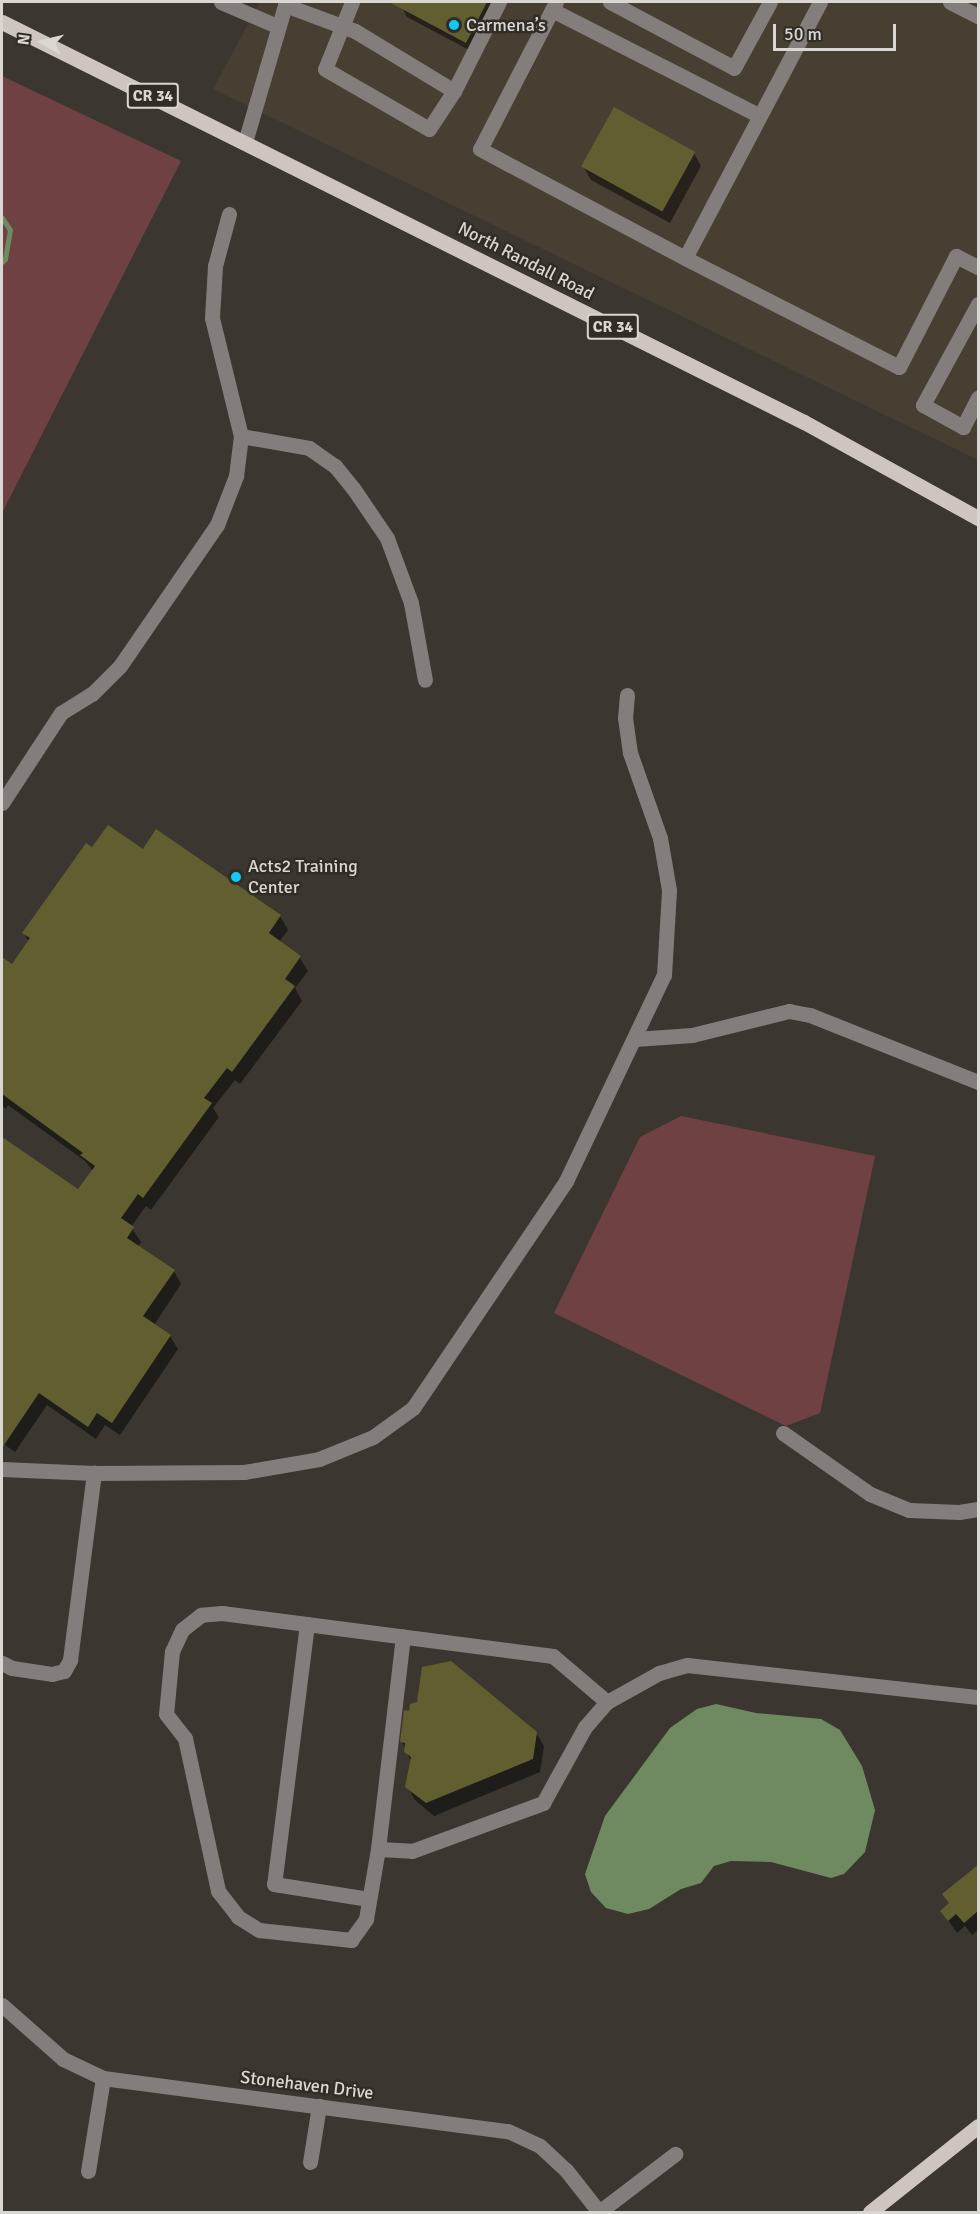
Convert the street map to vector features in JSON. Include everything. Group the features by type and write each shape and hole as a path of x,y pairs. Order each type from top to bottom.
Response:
{"main road":[{"name":"CR 34","path":"2,22 245,142"},
{"name":"North Randall Road","path":"245,142 804,422 978,518"},
{"path":"870,2212 978,2126"}],"street":[{"path":"220,2 277,26"},
{"path":"352,2 325,69 429,129 454,92 499,2"},
{"path":"610,2 734,68 770,2"},
{"path":"685,258 820,2"},
{"path":"950,2 978,16"},
{"path":"245,142 277,26 286,3 341,25 454,92"},
{"path":"760,116 554,6 480,149 685,258 899,367 956,256 978,267"},
{"path":"2,803 62,713 92,694 120,666 217,525 236,476 241,436 212,318 215,266 229,214"},
{"path":"978,304 923,405 963,427 978,398"},
{"path":"241,436 309,448 335,466 353,488 387,538 411,603 425,680"},
{"path":"2,1469 94,1473 244,1472 319,1459 373,1437 414,1408 566,1181 664,975 669,890 660,838 630,753 625,718 627,695"},
{"path":"635,1039 692,1035 789,1011 810,1015 978,1082"},
{"path":"783,1433 870,1494 909,1510 959,1512 978,1509"},
{"path":"2,1663 12,1668 52,1674 64,1671 70,1660 94,1473"},
{"path":"403,1636 378,1849 366,1919 351,1940 259,1930 238,1917 218,1890 185,1738 166,1714 172,1651 182,1630 201,1615 222,1612 307,1624 403,1636 553,1656 607,1702"},
{"path":"307,1624 274,1884 369,1899"},
{"path":"378,1849 412,1851 543,1803 585,1727 607,1702 659,1673 687,1665 978,1697"},
{"name":"Stonehaven Drive","path":"2,2005 63,2060 103,2078 508,2131 540,2146 566,2170 599,2212"},
{"path":"88,2171 103,2078"},
{"path":"310,2162 319,2106"},
{"path":"599,2212 675,2154"}],"shaded area":[{"path":"260,2 978,2 978,460 213,89"},
{"path":"2,76 181,161 2,513"},
{"path":"681,1116 875,1156 820,1413 786,1426 554,1313 640,1137"},
{"path":"716,1704 756,1713 821,1719 840,1730 862,1766 875,1810 865,1852 844,1874 831,1878 771,1862 731,1861 714,1866 701,1883 681,1889 649,1909 628,1914 606,1908 591,1892 585,1874 605,1816 670,1728 697,1709"}],"building":[{"name":"Carmena’s","path":"389,2 487,2 466,43"},
{"path":"614,107 695,152 662,212 581,166"},
{"path":"108,825 143,849 156,829 281,915 269,933 301,956 285,979 295,986 232,1072 227,1068 204,1098 212,1103 143,1198 138,1194 121,1218 134,1227 127,1238 175,1270 143,1316 171,1335 112,1423 97,1413 88,1427 39,1393 2,1448 2,1137 78,1189 95,1166 80,1155 83,1153 2,1094 2,957 12,964 30,938 22,933 86,843 92,847"},
{"path":"451,1661 537,1732 533,1759 426,1803 405,1787 411,1757 404,1752 405,1743 400,1742 404,1710 409,1711 410,1704 417,1702 422,1667"},
{"path":"978,1865 978,1911 964,1923 956,1914 948,1921 940,1911 949,1903 942,1894"}],"waterway":[{"path":"2,218 10,230 5,259 2,262"}],"place":[{"name":"Carmena’s","path":"454,25"},
{"name":"Acts2 Training Center","path":"236,877"}]}
